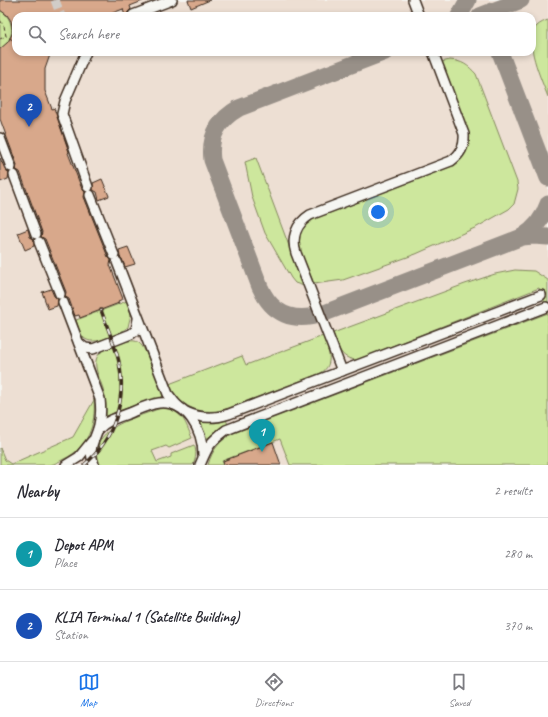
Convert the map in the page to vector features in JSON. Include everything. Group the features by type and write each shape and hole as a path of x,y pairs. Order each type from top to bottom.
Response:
{"street":[{"path":"142,12 172,0"},
{"path":"413,0 418,12"},
{"path":"84,56 65,101 62,114 89,191 168,394 193,420 202,444 201,461"},
{"path":"342,371 296,253 294,242 296,232 300,223 310,215 451,161 459,155 464,146 464,134 435,56"},
{"path":"0,138 100,399 100,418 91,450 94,465"},
{"path":"66,465 79,457 101,426 109,421 154,404 170,403 192,415 204,418 222,416 541,295"},
{"path":"201,461 206,448 216,437 234,426 546,307"},
{"path":"79,343 85,348 93,349 131,334 136,330 138,319"}],"path":[{"path":"0,20 4,26 6,36 12,40"},
{"path":"0,40 6,36"}],"shaded area":[{"path":"0,0 548,0 548,465 0,465"}],"green space":[{"path":"0,10 9,19 12,30 9,40 0,49"},
{"path":"548,20 548,97 534,56 536,56 536,28"},
{"path":"450,60 458,61 464,64 476,74 517,182 518,189 514,204 509,209 477,227 416,254 343,280 314,284 299,248 300,232 311,220 455,165 462,159 468,148 469,135 441,62"},
{"path":"256,158 304,286 295,283 291,278 265,233 252,197 245,162"},
{"path":"515,270 534,271 548,280 548,311 539,288 357,360 343,355 338,347 333,333 465,284 495,274"},
{"path":"127,301 131,314 128,327 113,336 100,340 88,340 82,336 76,320"},
{"path":"548,313 548,465 290,465 280,439 222,461 224,465 208,465 217,446 234,433"},
{"path":"323,336 328,351 329,361 328,365 321,373 223,410 206,411 191,408 184,404 173,392 169,384 242,356 246,365"},
{"path":"127,341 136,341 142,346 146,352 163,394 162,397 115,412 106,417 105,395 96,370 96,359 104,350"},
{"path":"94,400 94,418 89,434 85,442 72,454 50,465 0,465 0,448 5,460 11,464 73,437"},
{"path":"165,408 180,415 192,438 169,448 166,446 152,451 157,462 171,457 171,454 194,445 196,455 193,465 100,465 97,452 100,442 106,434 114,427 125,421 158,409"},
{"path":"226,420 228,424 206,439 200,424 201,422 220,422"}],"building":[{"path":"0,0 145,0 130,6 131,9 128,12 124,12 123,9 115,12 12,12 12,26 11,21 7,15 0,10"},
{"path":"188,0 210,0 191,8"},
{"path":"12,34 12,56 50,56 45,69 45,91 52,109 54,108 69,152 68,153 82,189 85,192 84,197 108,257 111,260 110,265 123,299 118,301 119,303 80,318 79,315 75,316 69,299 65,297 66,292 45,239 41,237 42,232 20,172 16,170 17,165 0,119 0,49 8,42"},
{"path":"0,158 5,169 9,172 8,179 0,182"},
{"path":"102,179 109,196 99,200 97,192 93,190 93,183"},
{"path":"28,229 30,237 34,239 34,246 25,250 18,233"},
{"path":"128,247 135,264 125,267 120,257 119,250"},
{"path":"51,289 54,296 58,299 57,306 48,309 42,292"},
{"path":"273,442 281,465 224,465 223,461"}],"taxiway":[{"path":"461,12 468,0"},
{"path":"490,12 521,0"},
{"path":"375,56 239,108 220,123 216,130 212,143 212,160 260,287 265,297 278,310 293,317 312,317 522,237 531,231 538,223 548,204"},
{"path":"502,56 548,178"},
{"path":"522,237 548,237"}],"tunnel":[{"path":"55,0 60,12"}],"railway":[{"path":"84,465 103,444 110,431 116,418 121,391 119,362 101,310"}],"place":[{"name":"KLIA Terminal 1 (Satellite Building)","path":"29,127"},
{"name":"Depot APM","path":"262,452"}]}
